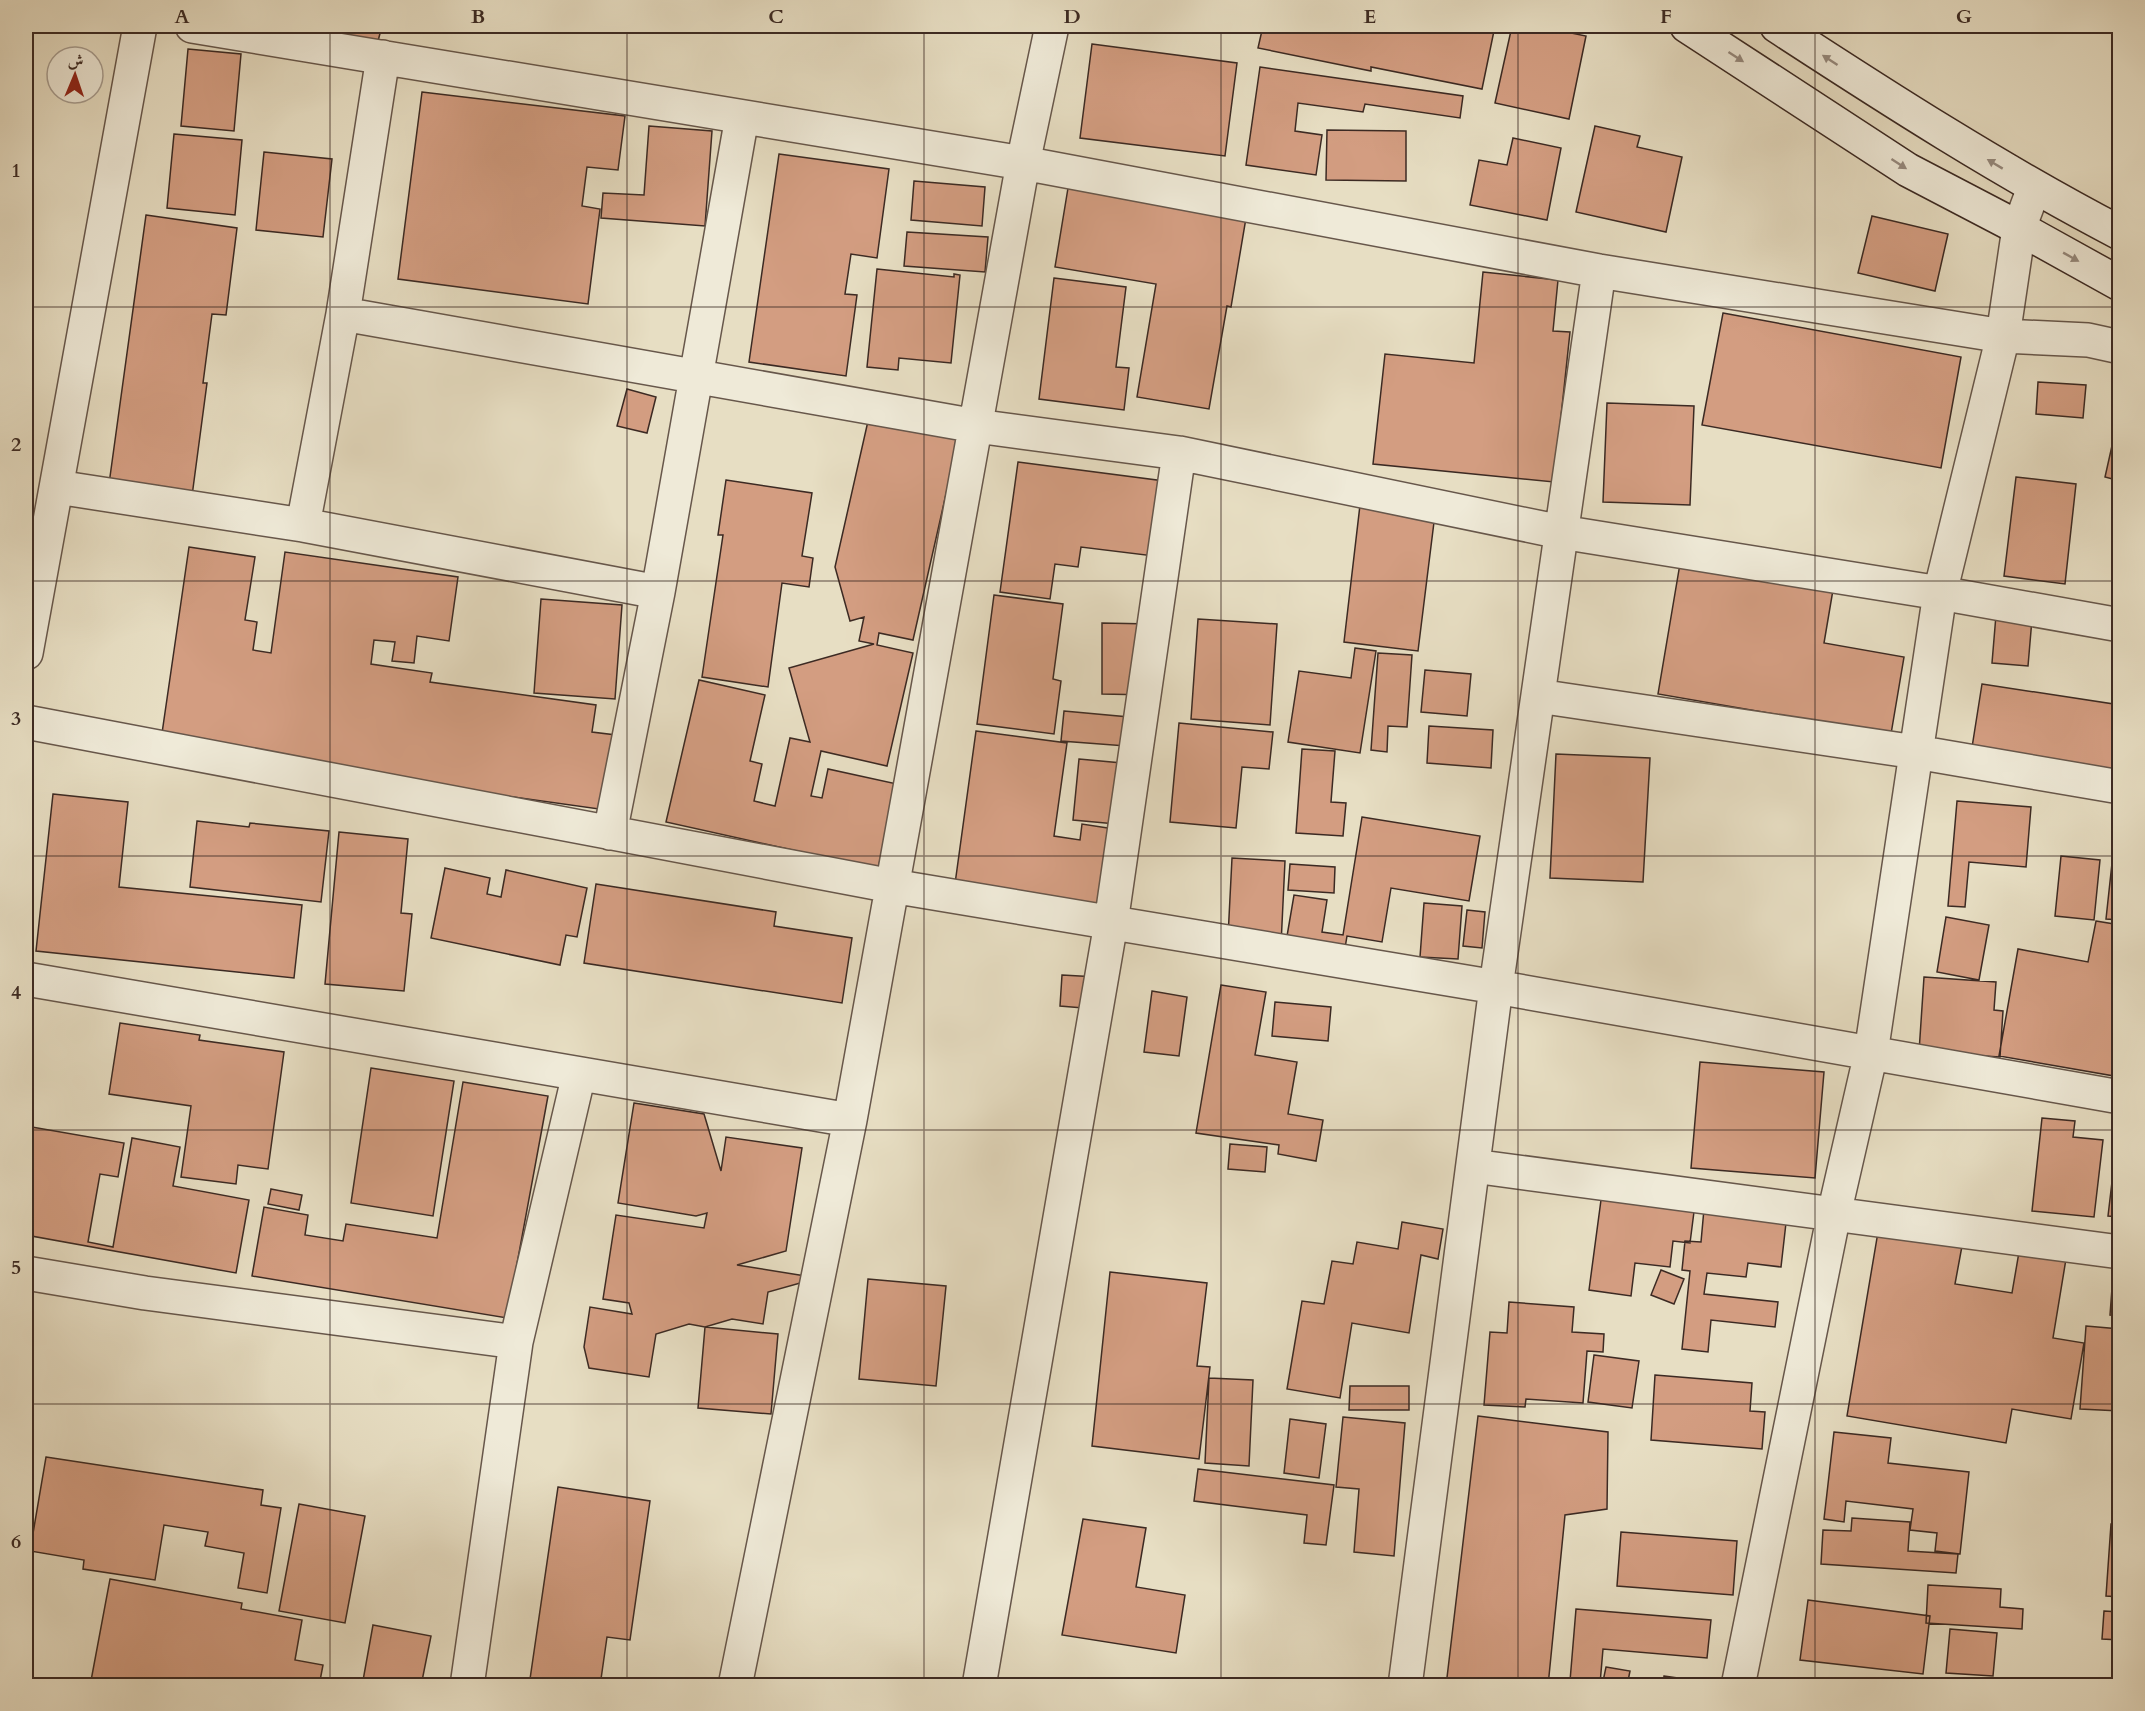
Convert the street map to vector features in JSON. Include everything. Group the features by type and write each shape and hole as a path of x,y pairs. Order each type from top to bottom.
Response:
{"street":[{"path":"26,653 140,26"},
{"path":"192,26 1023,163 1599,271 2003,336 2088,340 2120,347"},
{"path":"735,1686 849,1120 1023,163 1052,26"},
{"path":"1687,26 1908,170 2120,284"},
{"path":"1777,26 1933,128 2034,188 2120,233"},
{"path":"303,525 343,314 383,57"},
{"path":"610,833 658,592 742,117"},
{"path":"1738,1686 1834,1214 1871,1053 1940,593 2003,336 2019,228 2034,188"},
{"path":"1405,1686 1496,987 1599,271"},
{"path":"343,314 976,426 1179,453 1561,532 1940,593 2120,625"},
{"path":"980,1686 1111,923 1179,453"},
{"path":"57,487 303,525 658,592"},
{"path":"1538,696 1916,752 2120,787"},
{"path":"26,722 892,886 1496,987 2120,1096"},
{"path":"26,979 849,1120"},
{"path":"466,1686 516,1342 579,1074"},
{"path":"1473,1166 2120,1252"},
{"path":"26,1273 145,1293 516,1342"}],"building":[{"path":"306,26 382,26 378,41"},
{"path":"1263,26 1495,26 1482,89 1371,67 1371,71 1258,48"},
{"path":"1512,26 1537,26 1586,36 1569,119 1495,103"},
{"path":"1092,44 1237,63 1225,156 1080,138"},
{"path":"188,49 241,54 234,131 181,126"},
{"path":"1260,67 1463,96 1460,118 1365,104 1363,112 1298,103 1295,131 1322,135 1316,175 1246,165"},
{"path":"422,92 625,116 618,170 587,167 582,206 600,209 588,304 398,279"},
{"path":"649,126 712,131 705,226 601,218 603,193 644,195"},
{"path":"1595,126 1640,136 1637,147 1682,157 1666,232 1576,212"},
{"path":"1327,130 1406,131 1406,181 1326,180"},
{"path":"174,134 242,140 235,215 167,208"},
{"path":"1513,138 1561,148 1547,220 1470,205 1479,160 1507,165"},
{"path":"264,152 332,159 323,237 256,230"},
{"path":"779,154 889,169 877,258 851,254 845,294 857,295 846,376 749,362"},
{"path":"914,181 985,187 982,226 911,220"},
{"path":"1069,182 1247,212 1231,307 1227,306 1209,409 1137,397 1156,284 1055,267"},
{"path":"146,215 237,228 226,315 212,314 203,383 207,383 192,496 109,484"},
{"path":"1872,216 1948,234 1935,291 1858,273"},
{"path":"907,232 988,237 985,272 904,266"},
{"path":"877,269 954,277 954,274 960,275 951,363 899,358 898,370 867,367"},
{"path":"1483,272 1558,280 1553,331 1570,332 1554,482 1373,464 1385,354 1474,363"},
{"path":"1054,278 1126,287 1116,367 1129,368 1124,410 1039,399"},
{"path":"1723,313 1961,357 1941,468 1702,425"},
{"path":"2038,382 2086,385 2083,418 2036,414"},
{"path":"627,389 656,397 647,433 617,426"},
{"path":"873,399 963,419 913,640 879,633 877,645 913,653 887,766 821,751 811,796 822,798 828,769 897,784 878,869 666,822 699,680 765,695 750,761 762,764 754,801 775,806 790,738 810,742 789,668 874,644 859,641 864,617 850,621 835,567"},
{"path":"1607,403 1694,406 1690,505 1603,502"},
{"path":"2120,410 2120,481 2105,477"},
{"path":"1018,462 1172,482 1162,557 1081,547 1078,567 1055,564 1050,599 1000,592"},
{"path":"2016,477 2076,484 2065,584 2004,576"},
{"path":"726,480 812,493 802,556 813,558 809,587 782,583 768,687 702,677 723,535 718,535"},
{"path":"1360,505 1435,514 1418,651 1344,642"},
{"path":"1683,546 1836,572 1824,643 1904,657 1891,734 1658,694"},
{"path":"189,547 255,557 245,620 257,622 253,650 271,653 285,552 458,577 449,641 417,636 414,663 392,661 395,642 374,640 371,664 432,673 430,682 596,705 592,732 616,735 606,810 160,747"},
{"path":"994,595 1063,604 1053,679 1061,681 1054,734 977,724"},
{"path":"541,599 622,605 615,699 534,693"},
{"path":"1996,615 2032,619 2028,666 1992,663"},
{"path":"1198,619 1277,624 1270,725 1191,719"},
{"path":"1102,623 1151,624 1150,695 1102,694"},
{"path":"1355,648 1376,651 1360,753 1288,742 1299,671 1351,678"},
{"path":"1378,653 1412,655 1407,727 1388,726 1387,752 1371,750"},
{"path":"1425,670 1471,674 1467,716 1421,712"},
{"path":"1982,684 2120,705 2120,783 1970,760"},
{"path":"1064,711 1129,717 1126,746 1061,741"},
{"path":"1179,723 1273,732 1269,769 1242,767 1236,828 1170,822"},
{"path":"1429,726 1493,730 1491,768 1427,763"},
{"path":"976,731 1067,743 1054,836 1080,840 1082,824 1127,831 1116,913 954,891"},
{"path":"1302,749 1335,751 1331,802 1346,803 1343,836 1296,833"},
{"path":"1556,754 1650,758 1643,882 1550,878"},
{"path":"1079,759 1122,763 1116,824 1073,820"},
{"path":"53,794 128,802 119,887 302,905 294,978 36,951"},
{"path":"1957,801 2031,807 2026,867 1969,862 1965,907 1948,906"},
{"path":"1362,817 1480,836 1469,901 1391,888 1382,942 1347,936 1344,954 1286,942 1294,895 1327,900 1322,932 1343,935"},
{"path":"197,821 249,827 250,823 329,831 321,902 190,887"},
{"path":"2116,826 2120,826 2120,920 2106,919"},
{"path":"339,832 408,839 401,913 412,914 404,991 325,984"},
{"path":"2061,856 2100,860 2094,920 2055,916"},
{"path":"1232,858 1285,861 1281,945 1228,937"},
{"path":"1290,864 1335,867 1334,893 1288,890"},
{"path":"445,868 490,878 487,894 501,897 506,870 587,888 577,937 566,935 560,965 431,938"},
{"path":"596,884 776,912 774,926 852,938 842,1003 584,963"},
{"path":"1424,903 1462,906 1458,959 1420,957"},
{"path":"1467,910 1485,912 1482,948 1463,946"},
{"path":"1946,917 1989,925 1979,980 1937,972"},
{"path":"2096,921 2120,925 2120,1077 1999,1056 2018,949 2088,962"},
{"path":"1062,975 1097,977 1095,1009 1060,1006"},
{"path":"1924,977 1996,982 1994,1010 2003,1011 2000,1057 1919,1052"},
{"path":"1221,985 1266,992 1255,1055 1297,1062 1288,1114 1323,1120 1316,1161 1278,1154 1279,1145 1196,1133"},
{"path":"1152,991 1187,997 1179,1056 1144,1052"},
{"path":"1275,1002 1331,1007 1328,1041 1272,1036"},
{"path":"120,1023 200,1035 199,1040 284,1052 268,1169 238,1165 236,1184 181,1177 191,1106 109,1094"},
{"path":"1700,1062 1824,1072 1815,1178 1691,1168"},
{"path":"371,1068 454,1081 433,1216 351,1203"},
{"path":"463,1082 548,1096 507,1318 252,1276 264,1207 308,1215 305,1235 343,1241 346,1224 437,1238"},
{"path":"634,1103 704,1114 721,1171 726,1137 802,1148 786,1251 737,1265 818,1278 768,1292 763,1324 732,1319 705,1327 689,1324 656,1334 649,1377 589,1368 584,1347 590,1307 632,1314 629,1303 603,1299 616,1215 704,1228 707,1213 696,1216 618,1203"},
{"path":"2042,1118 2075,1121 2073,1137 2103,1140 2094,1217 2032,1211"},
{"path":"2120,1122 2120,1217 2108,1216"},
{"path":"26,1126 124,1143 118,1177 100,1174 88,1242 113,1247 132,1138 180,1147 173,1186 249,1200 236,1273 26,1235"},
{"path":"1230,1144 1267,1147 1265,1172 1228,1169"},
{"path":"1603,1185 1696,1196 1690,1243 1673,1241 1670,1267 1635,1263 1631,1296 1589,1290"},
{"path":"271,1189 302,1195 299,1210 268,1204"},
{"path":"1704,1209 1787,1214 1781,1267 1748,1263 1746,1277 1707,1273 1704,1294 1778,1302 1775,1327 1711,1320 1708,1352 1682,1349 1690,1271 1682,1270 1685,1241 1701,1242"},
{"path":"1402,1222 1443,1229 1438,1259 1421,1255 1409,1333 1352,1323 1340,1398 1287,1389 1302,1301 1324,1304 1332,1261 1353,1264 1357,1242 1398,1249"},
{"path":"1878,1232 1962,1246 1955,1284 2012,1293 2019,1252 2066,1259 2053,1338 2084,1343 2071,1419 2012,1409 2006,1443 1847,1416"},
{"path":"1661,1270 1684,1279 1674,1304 1651,1295"},
{"path":"1110,1272 1207,1283 1197,1366 1210,1367 1199,1459 1092,1446"},
{"path":"2113,1275 2120,1275 2120,1316 2110,1315"},
{"path":"868,1279 946,1286 936,1386 859,1379"},
{"path":"1509,1302 1574,1307 1572,1332 1604,1334 1603,1352 1587,1351 1583,1403 1526,1399 1525,1407 1484,1405 1490,1332 1507,1333"},
{"path":"2086,1326 2120,1329 2120,1411 2080,1409"},
{"path":"705,1327 778,1334 771,1414 698,1408"},
{"path":"1594,1355 1639,1361 1632,1408 1588,1402"},
{"path":"1655,1375 1752,1383 1750,1411 1765,1412 1762,1449 1651,1440"},
{"path":"1209,1378 1253,1380 1249,1466 1205,1463"},
{"path":"1350,1386 1409,1386 1409,1410 1349,1410"},
{"path":"1478,1416 1608,1432 1607,1509 1565,1515 1548,1686 1446,1686"},
{"path":"1343,1417 1405,1423 1394,1556 1354,1552 1359,1489 1336,1487"},
{"path":"1290,1419 1326,1424 1319,1478 1284,1473"},
{"path":"1834,1432 1891,1438 1888,1463 1969,1472 1960,1554 1935,1551 1937,1533 1910,1530 1913,1509 1846,1501 1844,1522 1824,1519"},
{"path":"46,1457 263,1490 261,1505 281,1508 267,1593 238,1588 244,1553 205,1546 208,1532 164,1525 155,1580 83,1569 84,1560 30,1551"},
{"path":"1198,1469 1334,1485 1326,1545 1304,1543 1307,1515 1194,1501"},
{"path":"558,1487 650,1501 630,1640 607,1637 600,1686 529,1686"},
{"path":"299,1504 365,1516 345,1623 279,1611"},
{"path":"1852,1518 1910,1522 1908,1551 1958,1554 1956,1573 1821,1564 1823,1530 1851,1531"},
{"path":"1083,1519 1146,1528 1136,1587 1185,1595 1176,1653 1062,1635"},
{"path":"2111,1524 2120,1524 2120,1597 2106,1596"},
{"path":"1621,1532 1737,1541 1733,1595 1617,1586"},
{"path":"110,1579 242,1603 241,1609 302,1620 295,1660 323,1665 319,1686 90,1686"},
{"path":"1928,1585 2001,1589 2000,1607 2023,1609 2022,1629 1926,1623"},
{"path":"1808,1600 1930,1616 1923,1674 1800,1660"},
{"path":"1576,1609 1711,1620 1707,1658 1603,1649 1600,1684 1570,1681"},
{"path":"2104,1611 2120,1612 2120,1640 2102,1639"},
{"path":"373,1625 431,1636 421,1686 362,1686"},
{"path":"1950,1629 1997,1633 1993,1676 1946,1673"},
{"path":"1606,1667 1630,1671 1627,1686 1602,1686"},
{"path":"1664,1676 1712,1683 1712,1686 1663,1686"},
{"path":"1911,1680 1967,1682 1967,1686 1911,1686"}]}
